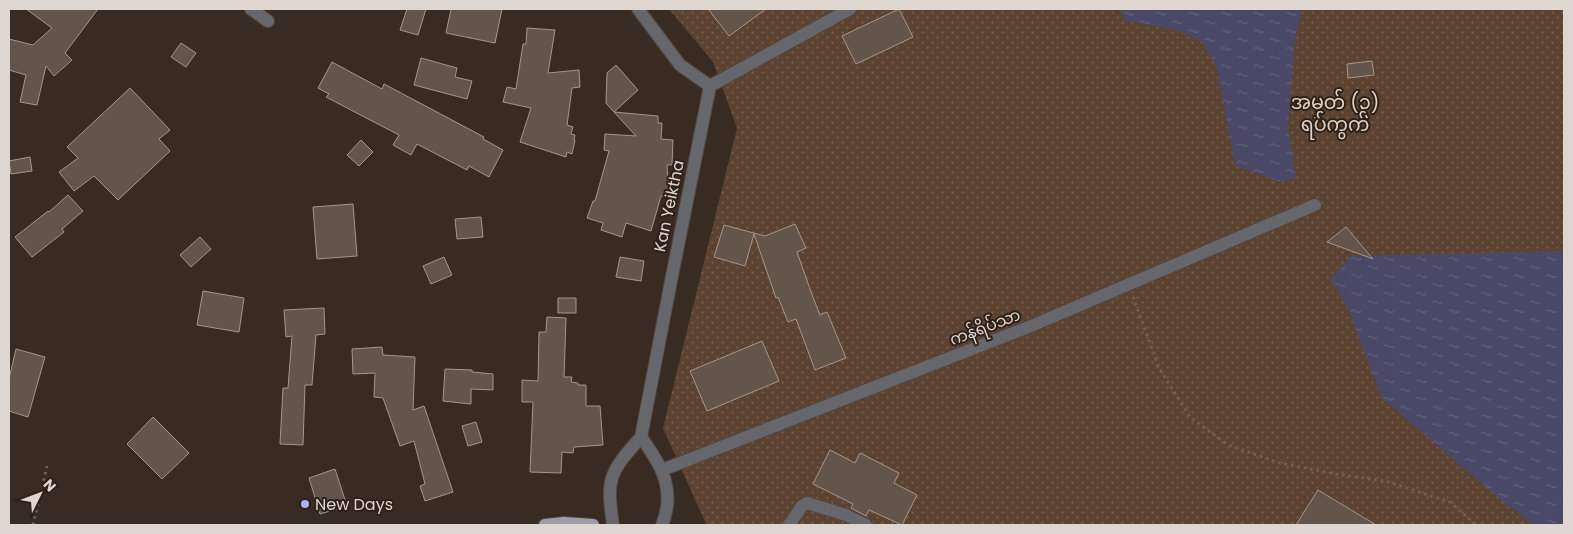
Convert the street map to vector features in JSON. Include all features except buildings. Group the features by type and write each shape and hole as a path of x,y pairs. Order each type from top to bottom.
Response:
{"main road":[{"path":"544,525 593,525"}],"street":[{"path":"251,9 268,21"},
{"path":"638,9 680,65 710,86 850,9"},
{"name":"Kan Yeiktha","path":"641,437 673,266 710,86"},
{"name":"ကန်ရိပ်သာ","path":"662,470 1031,326 1315,205"},
{"path":"613,525 609,497 611,480 620,461 641,437 662,470 667,487 667,507 662,525"},
{"path":"789,525 802,506 807,503 846,515 866,525"}],"path":[{"path":"1128,285 1159,368 1190,417 1228,445 1280,463 1385,481 1450,502 1476,525"},
{"path":"33,525 47,466"}],"shaded area":[{"path":"669,9 1564,9 1564,525 706,524 663,428 737,128 713,62"}],"water":[{"path":"1119,9 1302,9 1294,48 1288,128 1296,178 1281,182 1235,166 1217,68 1202,41 1173,29 1125,20"},
{"path":"1564,251 1564,525 1534,525 1505,503 1382,398 1347,306 1330,279 1351,256"}],"place":[{"name":"New Days","path":"305,504"}],"district":[{"name":"အမှတ် (၃) ရပ်ကွက်","path":"1335,113"}]}
